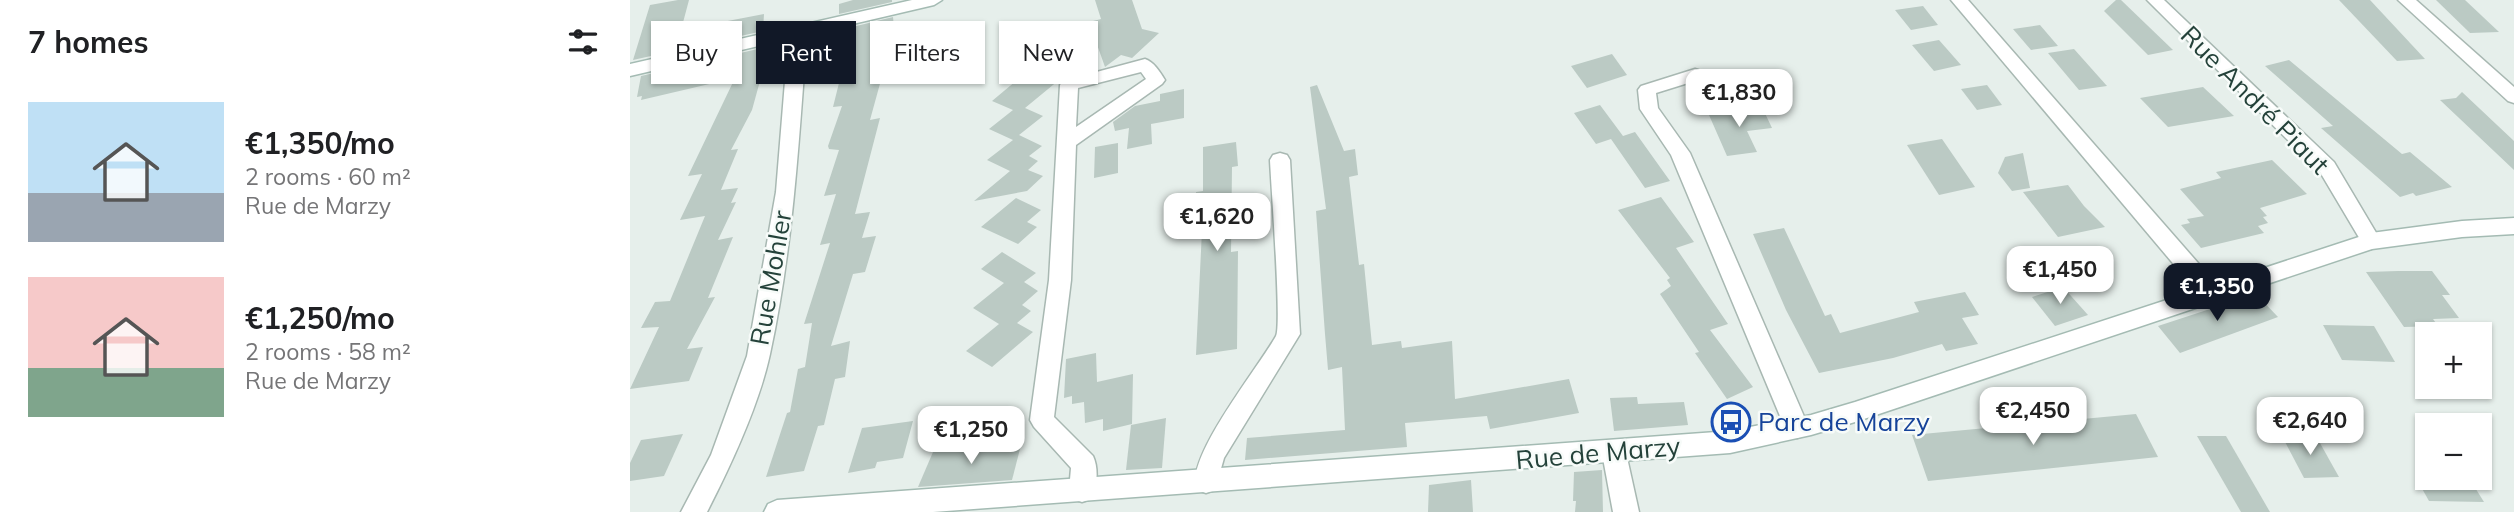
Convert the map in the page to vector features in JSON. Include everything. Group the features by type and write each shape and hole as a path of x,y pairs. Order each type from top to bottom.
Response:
{"street":[{"path":"845,21 934,0"},
{"path":"1959,0 2211,293"},
{"name":"Rue André Piaut","path":"2155,0 2327,167 2371,241"},
{"path":"2406,0 2514,97"},
{"path":"630,70 756,42"},
{"path":"1066,143 1156,80 1145,65 1069,85 1066,143 1060,280 1042,420 1084,464 1082,491"},
{"path":"1695,75 1647,90 1649,109 1679,153 1797,428"},
{"name":"Rue Mohler","path":"694,512 719,465 758,356 786,192 794,84"},
{"path":"1206,482 1213,456 1289,334 1280,160"},
{"name":"Rue de Marzy","path":"777,512 1614,453 1730,442 1856,412 2371,241 2462,229 2514,226"},
{"path":"1614,453 1626,512"}],"building":[{"path":"689,0 683,21 651,21 651,56 633,60 650,5"},
{"path":"853,0 892,2 839,14 839,4"},
{"path":"1095,0 1132,0 1142,29 1159,33 1132,58 1121,55 1105,67 1098,47 1098,21 1093,21 1101,19"},
{"path":"2116,0 2121,0 2173,50 2148,55 2104,11"},
{"path":"2339,0 2370,0 2425,59 2397,61"},
{"path":"2436,0 2465,0 2499,32 2470,33"},
{"path":"1923,6 1938,25 1911,30 1895,10"},
{"path":"764,14 764,21 756,21 756,33 742,36 742,21 728,21"},
{"path":"893,17 893,21 877,21"},
{"path":"870,23 870,84 880,84 870,120 880,118 855,214 870,212 862,238 876,236 865,272 853,274 831,346 850,341 845,377 835,379 824,425 818,426 804,471 766,477 787,413 790,412 798,369 805,367 812,323 804,324 830,243 820,245 836,194 824,196 839,150 829,149 828,146 842,106 833,107 839,84 856,84 856,26"},
{"path":"2040,25 2058,46 2031,50 2013,29"},
{"path":"1939,40 1961,65 1934,71 1912,45"},
{"path":"756,49 756,84 759,84 752,110 731,150 738,149 721,190 738,188 731,203 736,202 718,240 733,237 708,298 715,297 687,349 703,347 689,381 630,389 659,327 641,328 655,302 670,301 705,216 680,220 702,174 688,176 732,84 742,84 742,53"},
{"path":"2074,49 2107,86 2079,90 2048,53"},
{"path":"1612,54 1627,75 1587,88 1571,66"},
{"path":"2289,60 2402,154 2410,152 2452,187 2400,197 2321,128 2333,126 2265,66"},
{"path":"651,74 651,84 709,84 641,100 642,96 637,97 641,76"},
{"path":"1012,84 1054,84 1025,108 1043,116 1019,135 1042,146 1029,156 1038,161 1028,170 1043,176 1027,191 974,201 1010,171 987,160 1013,140 989,129 1013,110 992,101"},
{"path":"1317,85 1344,151 1355,149 1358,175 1349,177 1359,265 1364,264 1372,345 1401,341 1402,348 1452,341 1455,399 1569,379 1579,413 1490,429 1487,416 1405,423 1407,447 1245,460 1247,438 1345,430 1342,367 1328,370 1325,334 1316,211 1326,209 1310,87"},
{"path":"1987,85 2002,105 1977,110 1961,89"},
{"path":"2203,87 2234,116 2168,127 2140,98"},
{"path":"1184,89 1184,118 1151,124 1152,144 1127,149 1129,128 1115,131 1113,122 1135,106 1160,101 1160,94"},
{"path":"2462,92 2514,141 2514,170 2440,100 2456,98"},
{"path":"1600,105 1623,136 1635,132 1670,181 1645,188 1611,139 1596,144 1574,113"},
{"path":"1762,107 1772,128 1747,131 1757,152 1727,156 1709,115"},
{"path":"1942,139 1975,187 1939,195 1907,145"},
{"path":"1236,142 1238,166 1232,167 1231,252 1238,251 1237,349 1196,355 1202,230 1194,231 1196,192 1203,191 1203,147"},
{"path":"1118,143 1118,173 1094,178 1095,147"},
{"path":"2023,153 2030,188 2012,191 1998,173 2005,157"},
{"path":"2272,160 2307,194 2260,208 2267,216 2263,217 2268,223 2258,226 2264,233 2201,248 2181,225 2190,223 2187,219 2204,216 2180,189 2221,178 2216,172"},
{"path":"2068,185 2105,227 2058,237 2023,192"},
{"path":"1661,197 1694,242 1676,248 1728,324 1710,330 1753,387 1727,399 1695,353 1699,352 1660,294 1671,286 1667,280 1670,278 1618,210"},
{"path":"1016,198 1041,210 1027,222 1037,227 1018,244 981,227"},
{"path":"1784,228 1825,316 1831,314 1840,333 1919,312 1914,302 1965,292 1979,315 1962,318 1978,344 1946,351 1942,344 1893,358 1819,373 1786,310 1753,234"},
{"path":"1002,252 1036,273 1024,282 1038,291 1022,305 1031,311 1017,323 1033,332 992,367 966,351 999,324 973,308 1004,283 981,269"},
{"path":"2432,271 2450,295 2442,295 2459,318 2433,319 2435,322 2415,322 2415,327 2404,327 2366,272"},
{"path":"2063,287 2088,315 2055,326 2032,297"},
{"path":"2256,294 2278,317 2180,353 2158,326"},
{"path":"2323,325 2374,326 2395,362 2342,360"},
{"path":"1096,353 1097,382 1133,374 1132,424 1103,431 1103,419 1085,423 1084,402 1072,404 1072,396 1064,398 1066,359"},
{"path":"1637,397 1638,404 1684,402 1688,425 1614,431 1610,398"},
{"path":"2136,414 2158,457 1928,481 1912,435"},
{"path":"1166,418 1162,468 1126,470 1131,425"},
{"path":"913,421 903,458 877,462 875,468 848,473 862,428"},
{"path":"683,434 664,476 630,481 630,463 641,440"},
{"path":"2197,436 2226,436 2270,512 2241,512"},
{"path":"2282,436 2316,436 2339,477 2304,478"},
{"path":"1021,445 1012,480 918,487 933,452"},
{"path":"1602,470 1603,512 1575,512 1574,472"},
{"path":"1471,480 1473,512 1428,512 1429,485"},
{"path":"2423,490 2476,490 2484,502 2429,501"}],"place":[{"name":"Parc de Marzy","path":"1731,422"}]}
